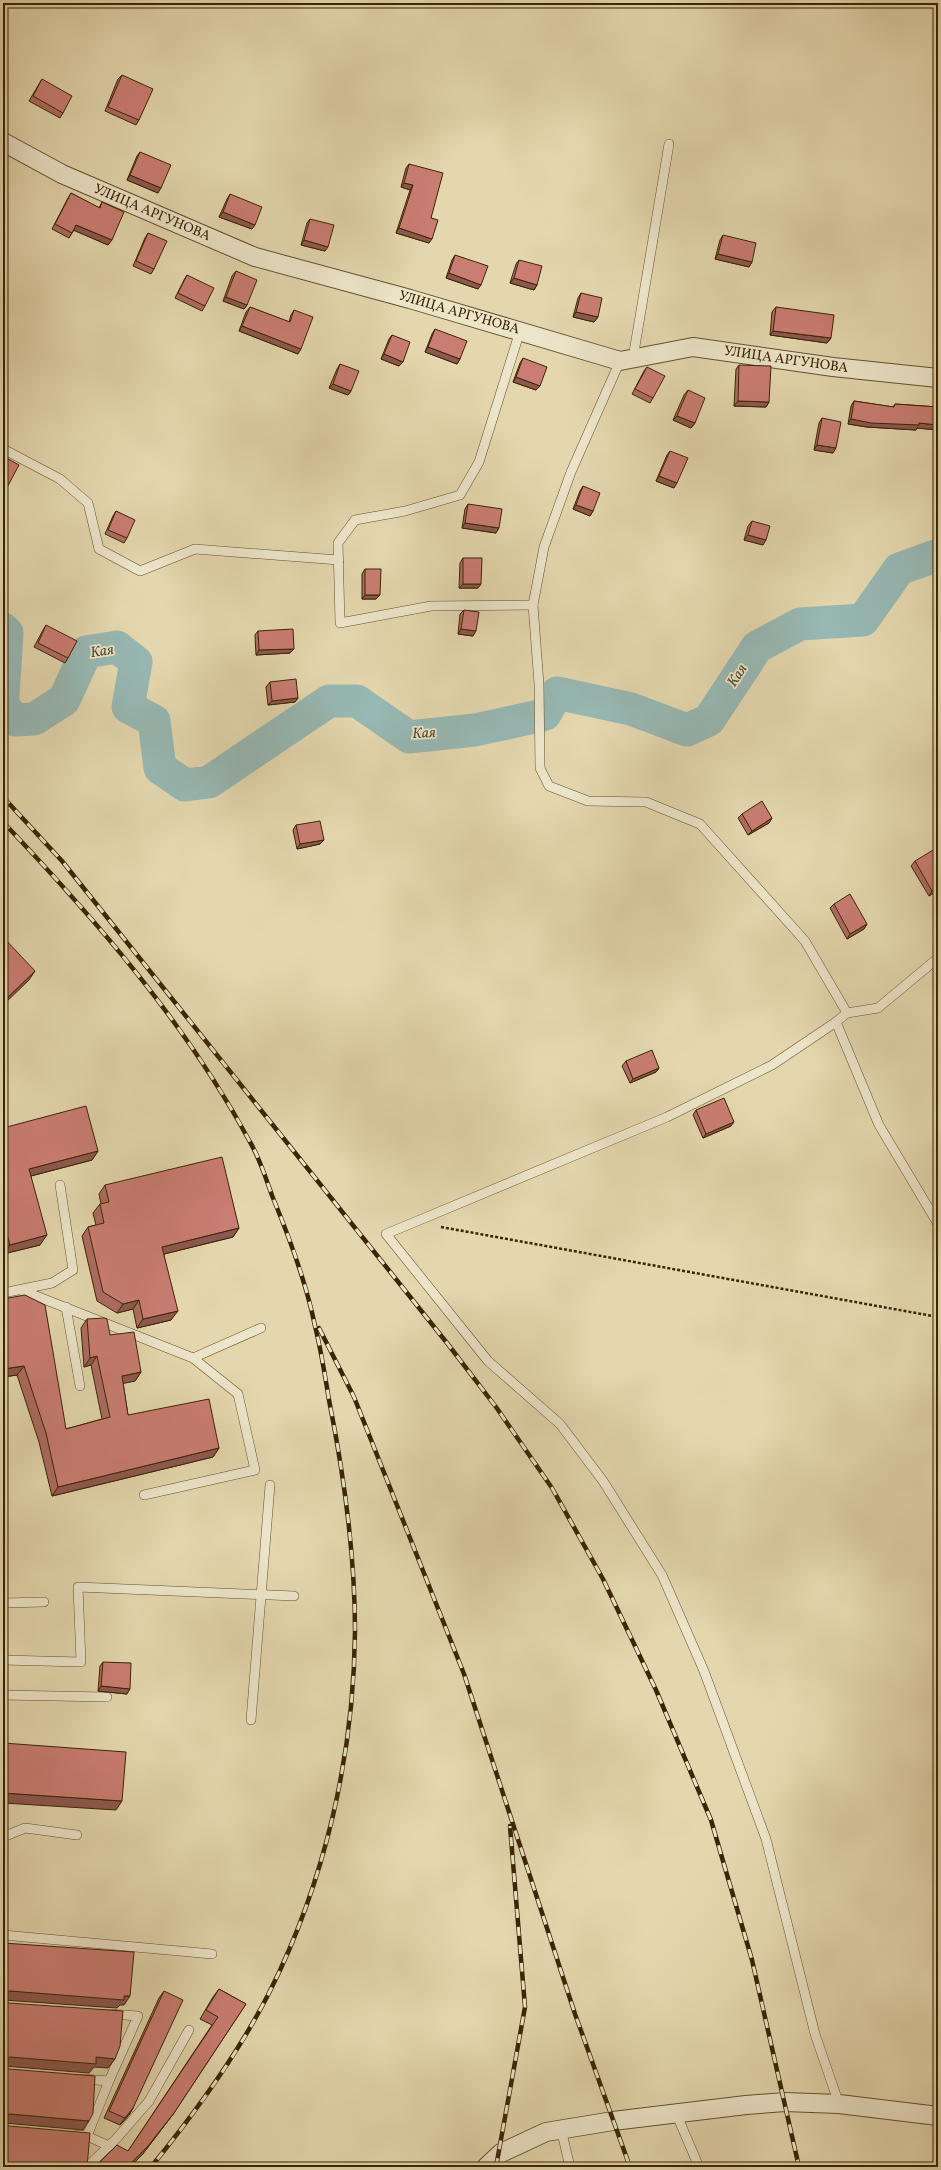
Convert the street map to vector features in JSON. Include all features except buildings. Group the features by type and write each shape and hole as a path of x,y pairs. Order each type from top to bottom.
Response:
{"street":[{"name":"УЛИЦА АРГУНОВА","path":"3,142 62,174 255,257 626,359 693,347 833,368 938,378"},
{"path":"486,2167 501,2153 546,2132 676,2113 785,2102 839,2104 938,2116"}],"lane":[{"path":"669,144 626,359 572,472 544,547 533,605 539,684 540,768 549,786 588,801 646,802 700,824 805,941 847,1013"},
{"path":"520,331 479,462 460,495 405,511 355,520 338,543 340,623 431,606 533,605"},
{"path":"3,449 60,479 88,503 99,549 140,571 195,549 338,560"},
{"path":"839,2104 814,2034 766,1839 704,1671 662,1576 603,1481 560,1424 488,1360 386,1234 667,1116 772,1065 847,1013 878,1008 938,958"},
{"path":"836,1022 880,1125 938,1224"},
{"path":"3,1293 52,1283 73,1270 60,1186"},
{"path":"21,1290 193,1358 238,1394 255,1470 144,1495"},
{"path":"66,1307 80,1386"},
{"path":"193,1358 261,1328"},
{"path":"251,1720 270,1485"},
{"path":"3,1660 81,1662 78,1587 294,1596"},
{"path":"3,1603 44,1602"},
{"path":"3,1695 107,1697"},
{"path":"3,1837 25,1828 77,1835"},
{"path":"3,1935 212,1954"},
{"path":"87,2136 109,2080 138,2016 98,2013"},
{"path":"87,2167 109,2146 149,2101 189,2030"},
{"path":"71,2078 109,2080"},
{"path":"676,2113 699,2167"},
{"path":"561,2130 570,2167"},
{"path":"72,2135 87,2136 109,2146"}],"path":[{"path":"416,1222 938,1317"}],"waterway":[{"name":"Кая","path":"3,706 15,720 34,719 64,700 86,652 117,647 136,662 128,707 154,721 160,768 185,785 209,782 329,701 357,701 409,737 475,730 539,716 545,714 557,693 631,709 687,730 709,720 757,647 800,624 863,620 899,569 938,555"},
{"name":"Кая","path":"3,629 7,633 3,696"}],"railway":[{"path":"3,797 62,861 447,1343 496,1407 552,1488 603,1579 656,1690 711,1820 752,1960 799,2167"},
{"path":"3,822 105,935 168,1014 225,1098 254,1149 263,1169 291,1245 311,1310 321,1353 348,1515 353,1573 355,1631 353,1678 349,1724 342,1771 333,1817 321,1862 289,1951 257,2016 229,2062 199,2105 151,2167"},
{"path":"319,1328 354,1397 464,1674 575,2014 630,2167"},
{"path":"496,2167 525,2007 510,1826"}]}
